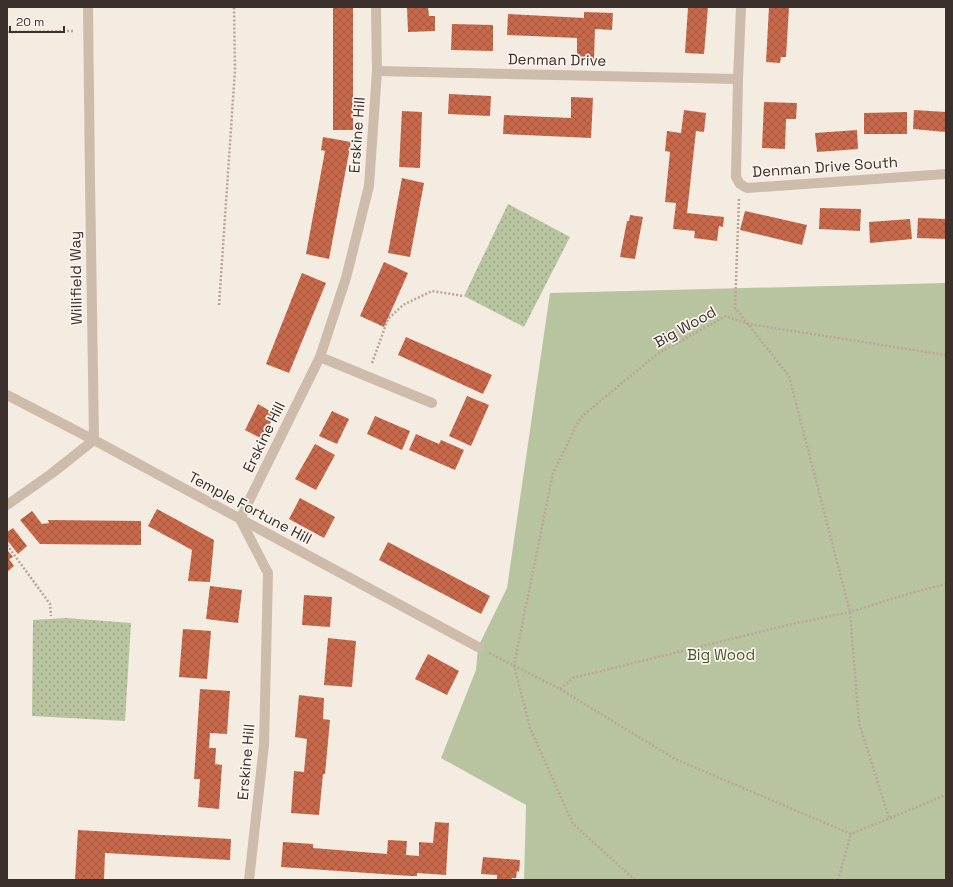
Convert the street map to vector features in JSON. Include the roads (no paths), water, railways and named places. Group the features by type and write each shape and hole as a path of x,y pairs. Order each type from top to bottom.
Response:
{"street":[{"name":"Willifield Way","path":"88,7 94,440"},
{"name":"Erskine Hill","path":"249,880 264,745 268,573 240,519 320,357 346,278 369,186 377,71 376,7"},
{"name":"Denman Drive South","path":"741,7 736,177 740,184 747,188 946,174"},
{"name":"Denman Drive","path":"377,71 738,80"},
{"path":"320,357 432,404"},
{"name":"Temple Fortune Hill","path":"7,395 94,440 478,647"},
{"path":"7,505 51,474 94,440"}],"park label":[{"name":"Big Wood","path":"721,655"}]}
